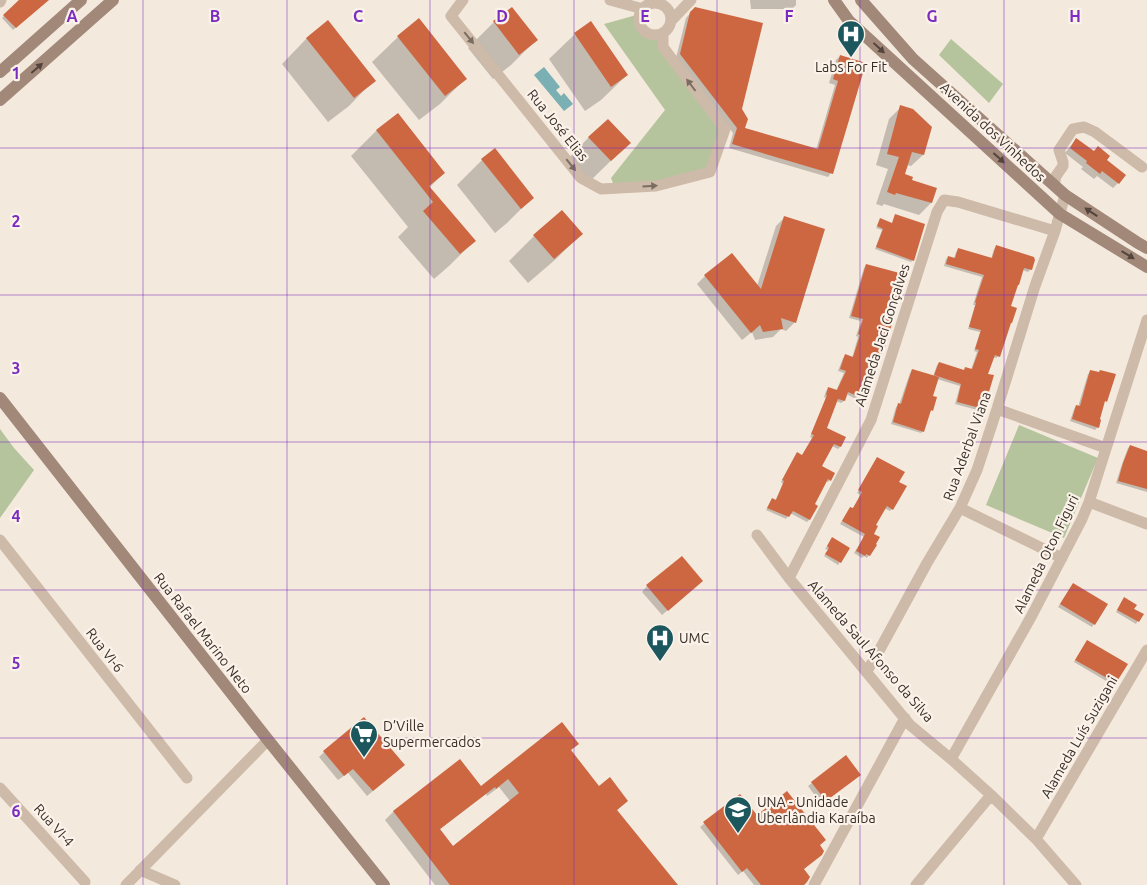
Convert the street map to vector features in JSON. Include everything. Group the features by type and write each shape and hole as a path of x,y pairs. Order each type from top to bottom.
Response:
{"main road":[{"path":"0,72 81,0"},
{"path":"0,100 113,0"},
{"name":"Avenida dos Vinhedos","path":"834,0 850,21 1060,214 1147,267"},
{"name":"Avenida dos Vinhedos","path":"861,0 914,59 1065,195 1147,248"},
{"path":"972,133 983,122"},
{"name":"Rua Rafael Marino Neto","path":"0,398 384,885"}],"street":[{"name":"Rua José Elias","path":"463,0 451,16 581,178 601,189 656,186 710,172 724,129 663,47 663,33"},
{"path":"610,0 643,9"},
{"path":"671,21 666,3 651,4 643,9 639,19 643,29 647,32 652,34 663,33 671,21 691,0"},
{"path":"1054,185 1056,176 1063,166 1059,150 1074,128 1084,127 1095,132 1142,167"},
{"name":"Rua Aderbal Viana","path":"866,672 960,508 976,470 1035,286 1055,231 1065,195"},
{"name":"Alameda Jaci Gonçalves","path":"789,578 871,420 937,212 944,200 958,202 1055,231"},
{"name":"Alameda Oton Figuri","path":"951,759 1031,617 1089,502 1147,320"},
{"path":"997,409 1106,448"},
{"path":"1089,502 1147,524"},
{"path":"960,508 1062,558"},
{"name":"Alameda Saul Afonso da Silva","path":"757,535 789,578 910,724 991,794 1036,839 1076,885"},
{"name":"Rua VI-6","path":"0,540 187,778"},
{"name":"Alameda Luís Suzigani","path":"1036,839 1147,650"},
{"path":"814,885 905,718"},
{"path":"126,885 268,740"},
{"name":"Rua VI-4","path":"0,788 85,882"},
{"path":"916,885 991,794"},
{"path":"140,870 175,885"}],"green space":[{"path":"640,14 641,26 649,33 658,34 663,47 725,129 710,172 615,188 611,178 665,110 604,24"},
{"path":"951,39 1003,84 989,103 939,55"},
{"path":"1019,425 1098,458 1064,538 986,505"},
{"path":"0,429 34,470 0,518"}],"water":[{"path":"544,67 560,87 556,90 561,96 564,93 573,104 564,111 534,75"}],"building":[{"path":"19,0 49,0 16,28 3,15"},
{"path":"512,7 538,40 519,55 493,21"},
{"path":"695,7 763,23 742,109 748,119 745,128 818,149 838,81 833,79 840,55 866,63 833,174 732,144 737,128 680,54 690,12"},
{"path":"419,18 467,79 445,96 397,36"},
{"path":"328,20 376,81 354,98 306,38"},
{"path":"591,21 628,75 611,87 574,33"},
{"path":"900,105 913,109 932,127 924,155 912,152 905,174 913,177 912,180 937,188 932,203 887,192 899,157 887,154"},
{"path":"398,113 445,173 429,186 476,241 460,254 423,211 433,202 376,130"},
{"path":"608,119 631,143 611,161 588,137"},
{"path":"1076,138 1094,151 1098,146 1110,156 1107,160 1126,175 1119,184 1102,171 1100,174 1070,148"},
{"path":"495,148 534,198 521,209 481,159"},
{"path":"562,210 583,234 554,259 533,235"},
{"path":"895,214 925,224 914,261 876,247 883,229 877,226 880,218 892,223"},
{"path":"784,216 825,229 796,323 781,318 783,329 763,332 760,325 751,333 704,275 732,253 761,289"},
{"path":"996,245 1034,257 1035,260 1032,270 1024,268 1018,285 1011,306 1017,308 1012,323 1000,357 995,355 988,374 994,375 984,409 957,402 961,384 934,375 939,362 964,370 965,367 972,369 979,350 975,349 981,330 969,327 984,275 946,264 948,256 955,258 958,248 992,258"},
{"path":"866,264 907,275 900,292 890,331 866,400 848,392 845,401 838,399 827,428 846,437 841,447 834,444 822,466 835,473 831,481 828,479 815,504 818,506 810,520 793,511 789,517 767,508 772,498 776,500 784,481 782,480 797,452 802,455 814,435 811,434 827,395 828,387 837,390 846,371 840,369 845,354 853,357 863,319 851,316"},
{"path":"912,369 939,377 933,396 937,397 924,432 893,422 898,403 901,404"},
{"path":"1090,370 1099,372 1100,370 1116,374 1107,402 1105,401 1099,428 1072,419 1076,405 1080,406"},
{"path":"1130,445 1147,451 1147,489 1118,481"},
{"path":"877,457 905,472 899,482 907,486 893,510 887,506 876,525 878,526 874,534 880,537 877,545 870,556 866,554 865,556 856,551 865,534 842,521 850,507 853,508 862,492 858,490"},
{"path":"832,537 850,548 841,563 825,554"},
{"path":"682,556 703,581 668,611 646,585"},
{"path":"1073,583 1108,604 1095,625 1060,604"},
{"path":"1124,597 1137,605 1134,609 1144,614 1139,622 1117,610"},
{"path":"1087,640 1128,664 1116,683 1075,660"},
{"name":"D’Ville Supermercados","path":"364,717 405,765 373,791 353,769 344,776 323,751"},
{"path":"562,722 579,744 571,750 599,786 610,777 628,801 617,810 678,885 450,885 393,811 460,759 481,786","holes":["508,779 519,793 453,846 440,829"]},
{"path":"846,755 861,775 826,801 811,782"},
{"path":"787,791 826,840 820,845 824,851 822,855 804,869 810,877 804,885 761,885 747,868 742,872 703,822 740,794 757,815"}],"place":[{"name":"Labs For Fit","path":"851,58"},
{"name":"UMC","path":"660,662"},
{"name":"D’Ville Supermercados","path":"364,758"},
{"name":"UNA - Unidade Uberlândia Karaíba","path":"738,834"}]}
